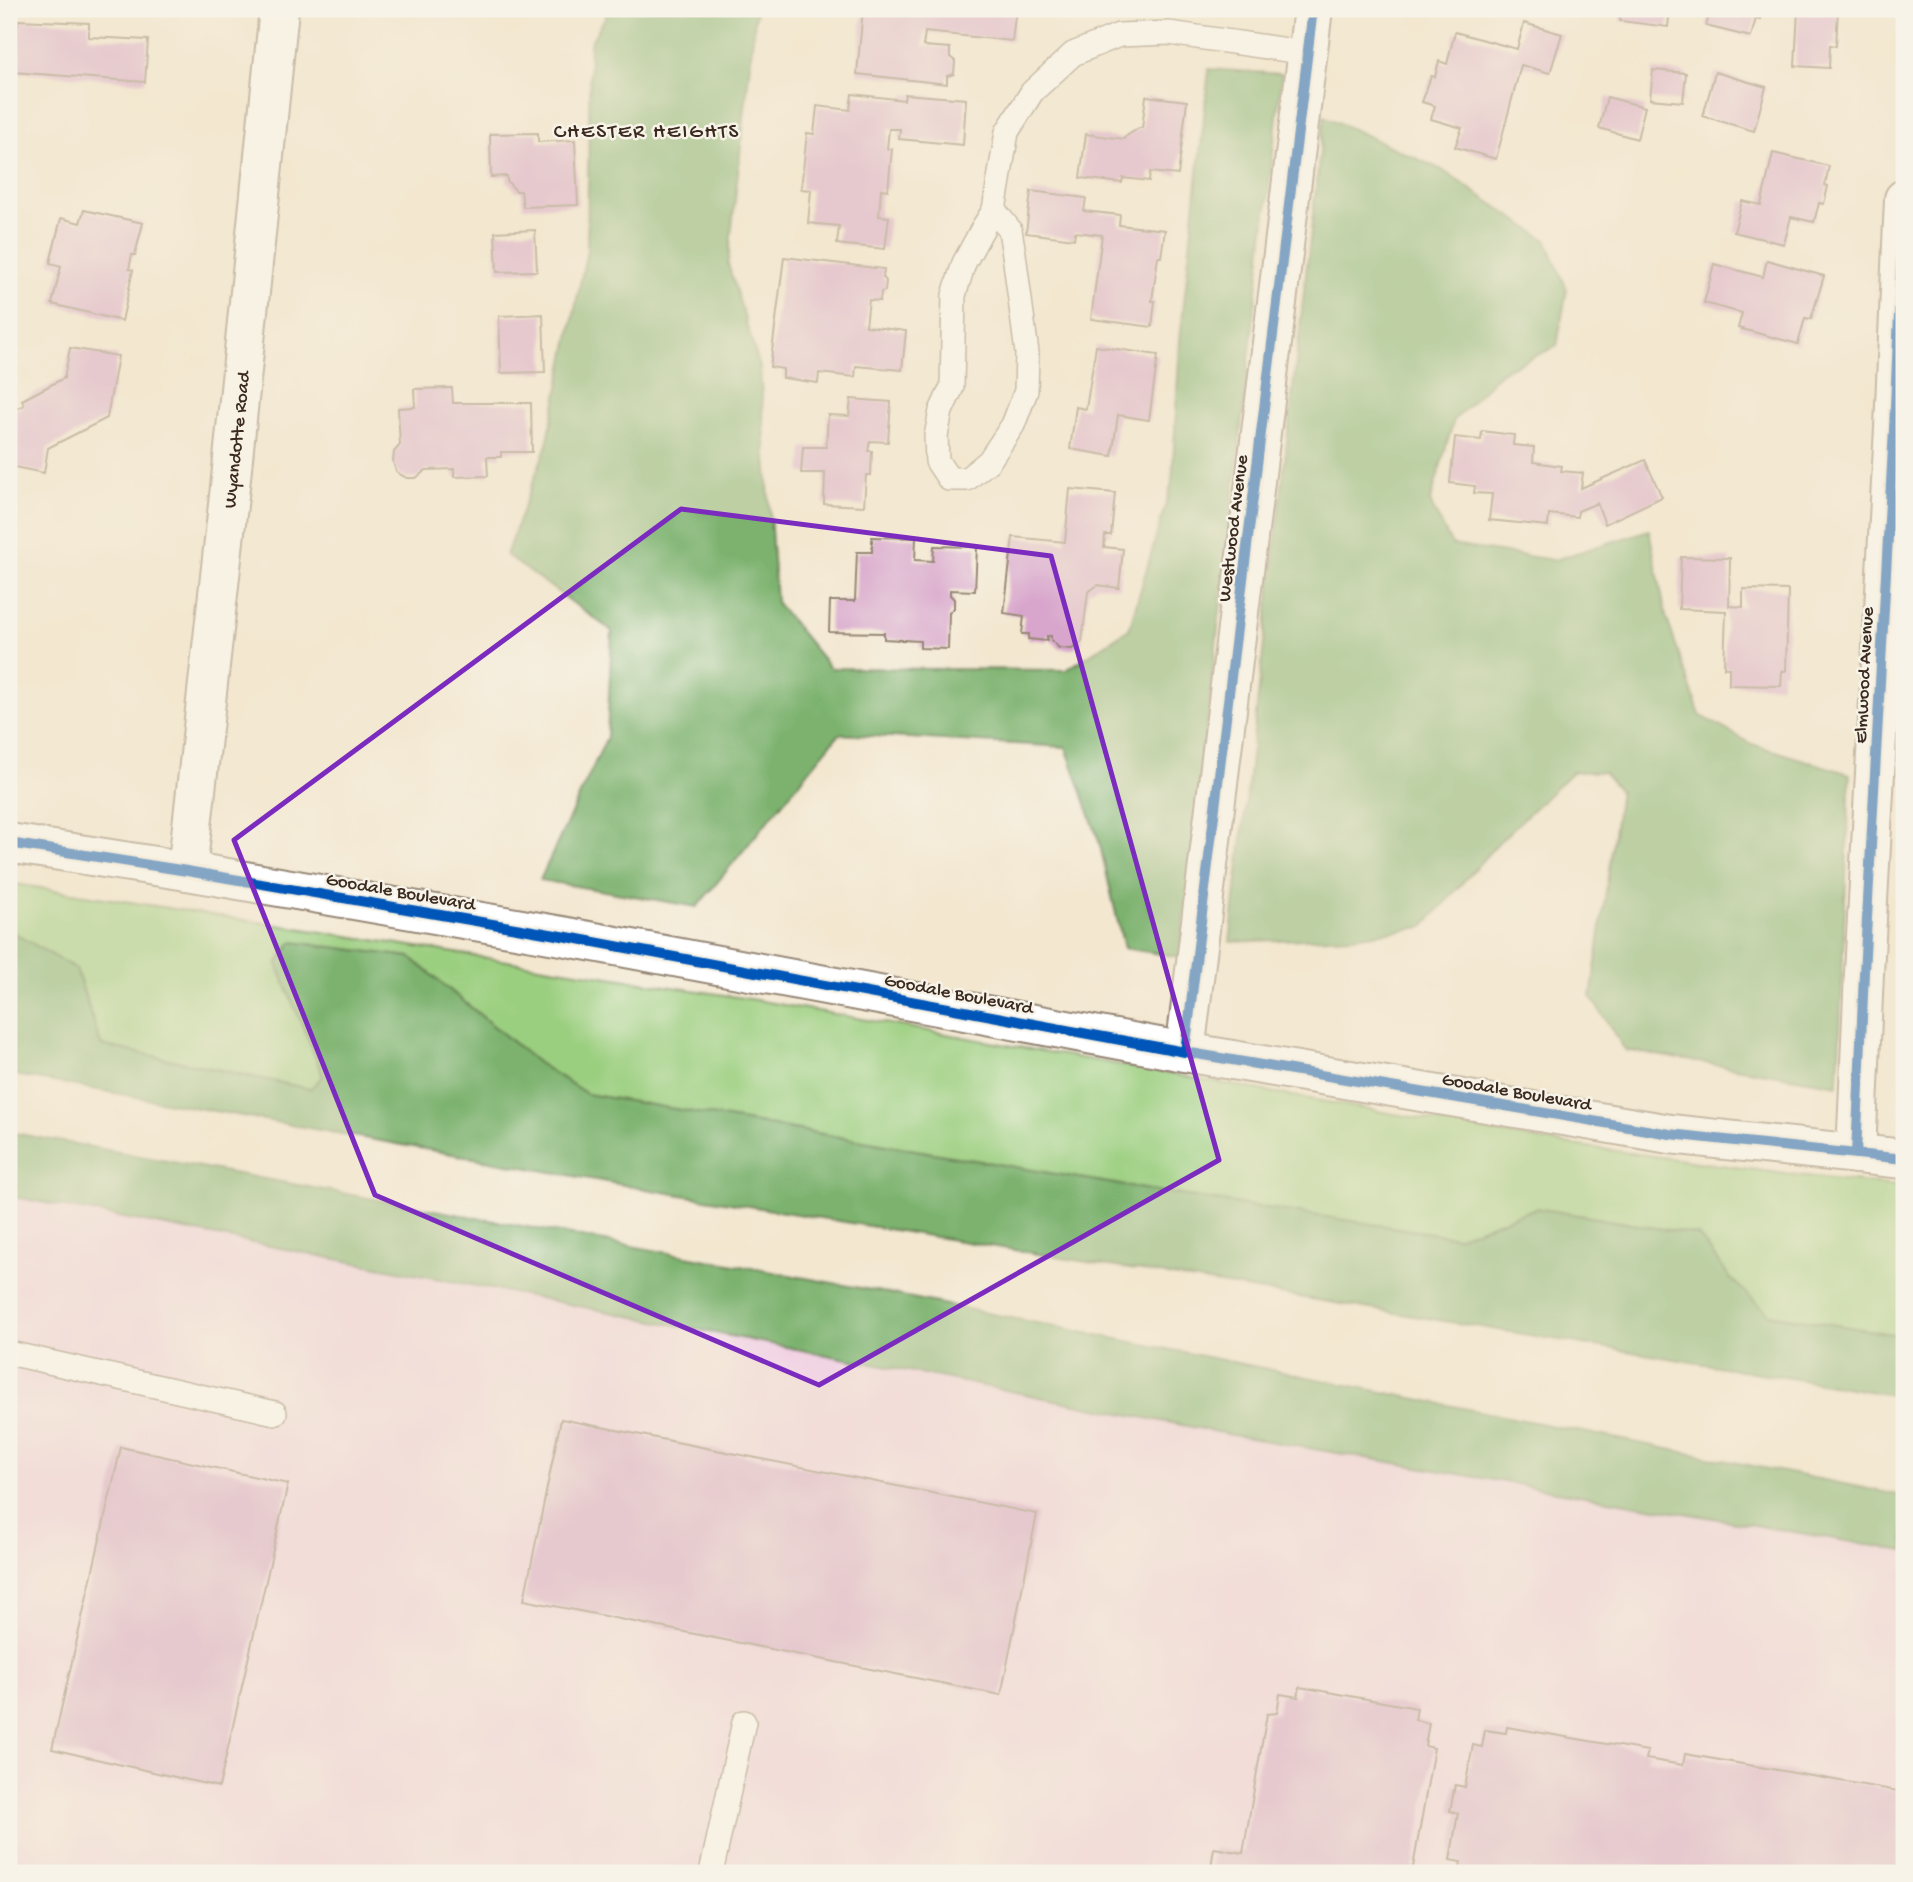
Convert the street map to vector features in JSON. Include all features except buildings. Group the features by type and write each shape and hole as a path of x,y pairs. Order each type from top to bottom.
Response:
{"street":[{"name":"Wyandotte Road","path":"187,871 279,9"},
{"name":"Westwood Avenue","path":"1185,1052 1313,9"},
{"name":"Elmwood Avenue","path":"1856,1154 1904,199"},
{"name":"Goodale Boulevard","path":"9,843 576,938 1185,1052 1670,1134 1904,1159"}],"lane":[{"path":"994,210 1010,230 1027,353 1026,391 1013,425 989,461 967,479 949,479 937,461 936,436 941,411 952,387 954,295 964,263 994,210 1007,132 1032,92 1073,54 1119,35 1169,33 1308,53"},
{"path":"9,1353 275,1413"},
{"path":"711,1873 744,1722"}],"highlighted area":[{"path":"681,509 1051,556 1219,1160 819,1385 375,1195 234,840"}],"shaded area":[{"path":"9,1196 1232,1435 1904,1551 1904,1873 9,1873"}],"green space":[{"path":"610,9 756,9 728,264 760,368 776,602 830,668 1066,670 1129,629 1172,483 1180,340 1209,69 1282,74 1180,957 1124,948 1099,841 1066,747 839,734 697,907 540,880 607,737 612,631 506,555 547,444 587,250 590,43"},
{"path":"1324,116 1442,170 1546,240 1567,289 1557,346 1501,372 1454,420 1430,502 1452,545 1554,560 1649,530 1666,616 1700,715 1752,744 1850,774 1838,1085 1625,1050 1591,997 1620,791 1603,772 1572,772 1498,843 1423,927 1353,937 1230,942"},
{"path":"9,883 750,999 1557,1143 1904,1187 1904,1336 1769,1314 1731,1279 1698,1235 1536,1208 1457,1237 1161,1192 587,1094 538,1063 410,957 292,942 277,964 323,1076 310,1089 101,1045 76,969 9,930"},
{"path":"9,930 76,969 101,1045 310,1089 323,1076 277,964 292,942 410,957 538,1063 587,1094 1161,1192 1457,1237 1536,1208 1698,1235 1731,1279 1769,1314 1904,1336 1904,1397 657,1191 9,1074"},
{"path":"9,1132 882,1292 1904,1496 1904,1551 1232,1435 9,1196"}],"cycle path":[{"path":"1185,1052 1313,9"},
{"path":"1856,1154 1904,199"},
{"path":"9,843 562,936 1185,1052 1670,1134 1904,1159"}],"district":[{"name":"CHESTER HEIGHTS","path":"647,130"}]}
